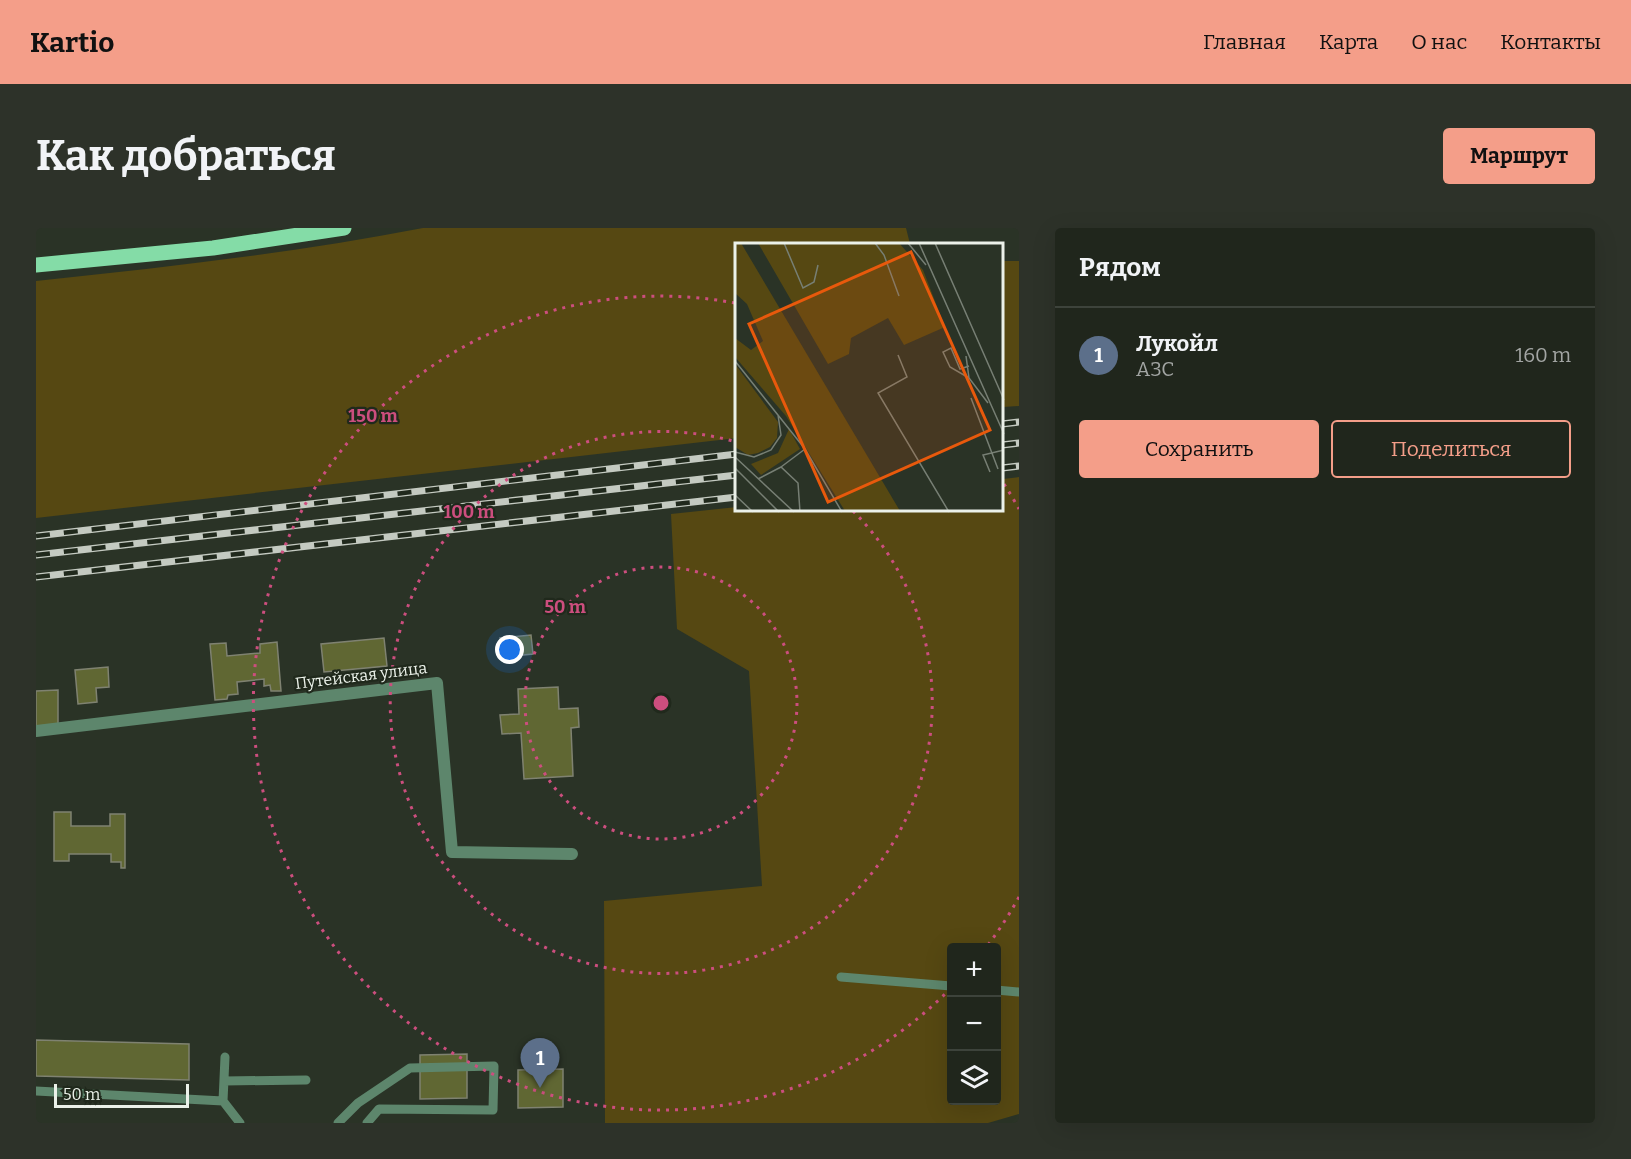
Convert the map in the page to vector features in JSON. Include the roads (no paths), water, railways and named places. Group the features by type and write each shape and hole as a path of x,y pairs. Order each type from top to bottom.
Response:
{"main road":[{"path":"36,265 213,248 334,229"}],"street":[{"name":"Путейская улица","path":"36,731 437,683 452,852 572,854"}],"lane":[{"path":"841,977 947,986"},
{"path":"1001,990 1019,992"},
{"path":"225,1057 224,1101 240,1123"},
{"path":"339,1123 358,1103 410,1068 494,1066 493,1110 379,1108 367,1123"},
{"path":"224,1081 306,1080"},
{"path":"36,1091 224,1101"}],"railway":[{"path":"1004,424 1019,422"},
{"path":"1004,445 1019,443"},
{"path":"36,536 735,454"},
{"path":"1004,468 1019,466"},
{"path":"36,555 735,475"},
{"path":"36,577 735,497"}],"place":[{"name":"Лукойл","path":"540,1088"}]}
